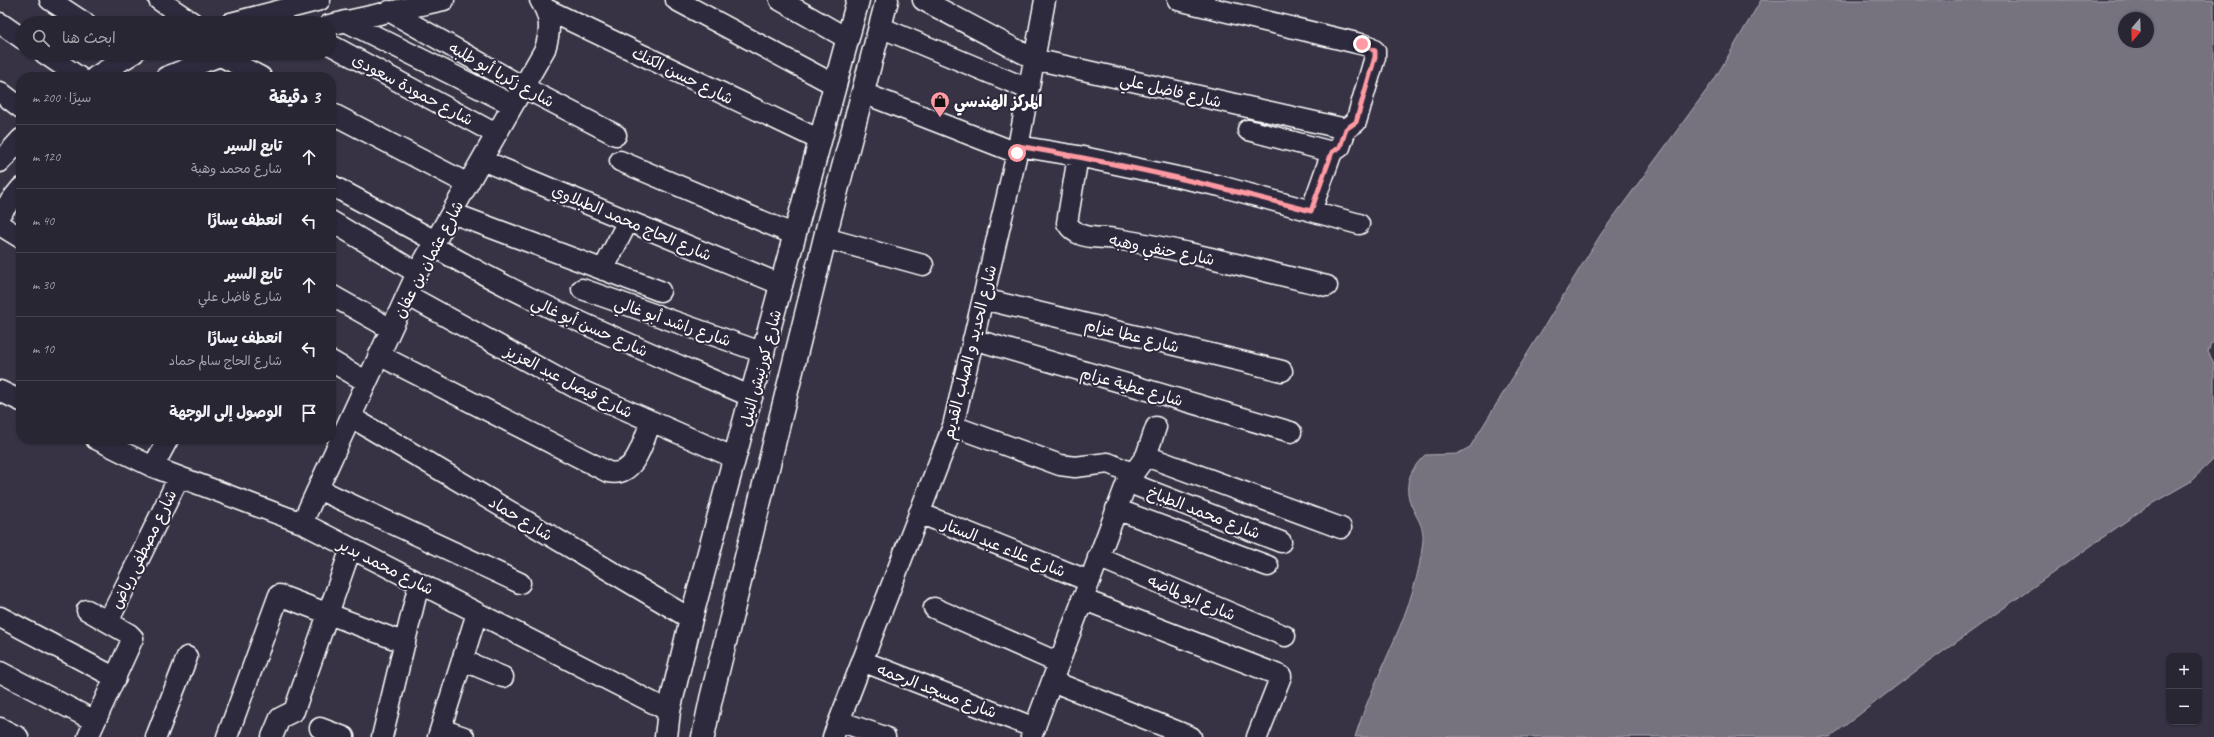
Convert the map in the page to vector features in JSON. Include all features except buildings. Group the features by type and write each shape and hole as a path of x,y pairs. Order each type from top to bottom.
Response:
{"highway":[{"name":"شارع كورنيش النيل","path":"666,737 669,711 691,619 858,0"},
{"name":"شارع كورنيش النيل","path":"704,737 711,698 830,217 887,0"},
{"path":"802,208 830,217"}],"street":[{"path":"50,0 74,16"},
{"path":"159,0 183,16"},
{"path":"259,16 320,0"},
{"path":"324,0 331,16"},
{"path":"336,24 444,0"},
{"path":"676,0 835,85"},
{"path":"780,0 848,40"},
{"name":"شارع فاضل علي","path":"923,0 1034,59 1346,129"},
{"name":"شارع الحديد و الصلب القديم","path":"836,729 953,426 1017,149 1045,0"},
{"path":"1178,0 1362,44 1375,51 1375,57 1356,122 1346,129 1340,147 1332,152 1311,211"},
{"name":"شارع عثمان بن عفان","path":"336,438 351,417 417,273 545,49 549,35 550,22 543,5"},
{"name":"شارع حسن الكنك","path":"543,5 820,140"},
{"name":"شارع زكريا أبو طلبه","path":"389,11 523,87 616,135"},
{"path":"0,24 16,34"},
{"path":"336,25 513,105"},
{"path":"880,27 1028,89"},
{"name":"شارع حمودة سعودى","path":"336,48 496,134"},
{"path":"54,60 72,72"},
{"path":"103,72 122,60"},
{"path":"178,72 208,60"},
{"path":"233,60 253,72"},
{"path":"0,92 16,104"},
{"path":"863,93 1017,149 1078,156 1220,186 1359,224"},
{"path":"336,116 468,184"},
{"path":"1248,130 1332,152"},
{"path":"0,162 16,144"},
{"name":"شارع حنفي وهبه","path":"1078,156 1067,223 1076,234 1147,244 1327,286"},
{"name":"شارع الحاج محمد الطبلاوي","path":"482,160 782,285"},
{"path":"620,161 795,235"},
{"name":"شارع حسن أبو غالي","path":"336,189 434,243 498,283 552,310 752,397"},
{"path":"0,214 16,194"},
{"path":"452,213 660,291"},
{"path":"603,270 628,221"},
{"path":"336,224 417,273"},
{"path":"0,226 16,235"},
{"path":"825,238 923,265"},
{"name":"شارع راشد أبو غالي","path":"582,289 764,353"},
{"name":"شارع فيصل عبد العزيز","path":"407,294 576,388 735,458"},
{"path":"336,298 391,329"},
{"name":"شارع عطا عزام","path":"983,299 1282,371"},
{"name":"شارع عطية عزام","path":"973,340 1291,432"},
{"path":"379,355 608,472 619,473 630,468 651,421"},
{"path":"336,364 367,382"},
{"path":"0,391 16,399"},
{"name":"شارع حماد","path":"351,417 691,619"},
{"name":"شارع محمد الطباخ","path":"953,426 1060,465 1075,467 1108,463 1129,477 1281,542"},
{"path":"1033,732 1116,509 1129,477 1146,456 1156,427"},
{"name":"شارع محمد بدير","path":"106,444 152,467 302,523 669,711"},
{"path":"152,467 165,444"},
{"name":"شارع عثمان بن عفان","path":"302,523 318,489 333,444"},
{"path":"1146,456 1341,528"},
{"name":"شارع مصطفى رياض","path":"108,622 179,477"},
{"path":"318,489 520,583"},
{"path":"1116,509 1268,566"},
{"name":"شارع علاء عبد الستار","path":"919,513 1086,590 1281,676 1257,737"},
{"path":"272,737 280,718 294,711 351,548"},
{"name":"شارع ابو لماضه","path":"1098,557 1285,636"},
{"path":"382,737 419,583"},
{"path":"227,737 277,597 283,596 404,643"},
{"path":"934,608 1055,672 1191,737"},
{"path":"0,672 91,729 116,678 133,638 87,610"},
{"path":"464,737 439,733 477,613"},
{"path":"0,616 116,678"},
{"path":"156,737 187,657"},
{"path":"462,660 503,677"},
{"name":"شارع مسجد الرحمه","path":"862,661 1033,732"},
{"path":"0,728 18,737"},
{"path":"320,728 344,737"},
{"path":"836,729 885,737"}],"shaded area":[{"path":"1761,0 2214,0 2214,342 2211,344 2208,352 2214,363 2214,456 2212,461 2190,482 2146,507 2054,572 1916,671 1830,737 1355,737 1363,712 1404,616 1413,591 1419,566 1423,535 1422,527 1408,494 1411,473 1425,455 1457,454 1470,447 1601,234 1714,80"}],"place":[{"name":"المركز الهندسي","path":"940,118"}],"route":[{"path":"1017,153 1018,146 1078,156 1220,186 1311,211 1332,152 1337,151 1340,147 1346,129 1350,128 1356,122 1375,57 1375,51 1369,46 1362,44"}]}
